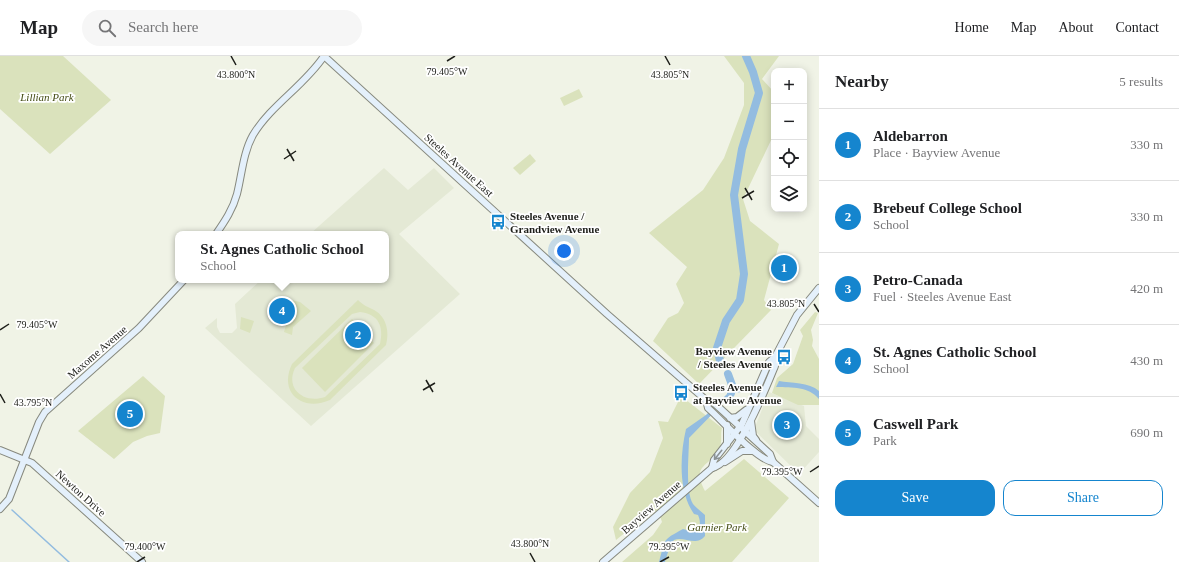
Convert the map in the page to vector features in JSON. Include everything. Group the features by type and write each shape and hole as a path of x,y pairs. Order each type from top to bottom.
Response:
{"main road":[{"path":"218,231 232,209 237,195 245,152 254,135 324,56"},
{"name":"Steeles Avenue East","path":"324,56 548,260 706,400 713,402 729,417 740,431 740,439 765,461 773,462"},
{"name":"Maxome Avenue","path":"0,509 9,499 44,412 139,328 181,283"},
{"name":"Bayview Avenue","path":"740,431 769,362 775,357 797,315 819,288"},
{"name":"Bayview Avenue","path":"712,468 714,460 727,444 751,420 775,366 775,357"},
{"name":"Steeles Avenue East","path":"706,400 708,408 726,424 740,431 770,454 773,462 819,503"},
{"path":"729,417 741,415 750,406"},
{"path":"751,420 753,436 759,445"},
{"path":"726,424 727,444"},
{"path":"721,465 740,439"},
{"name":"Newton Drive","path":"0,450 32,463 142,562"},
{"name":"Bayview Avenue","path":"603,562 712,468 721,465 742,451 749,450 755,452"}],"shaded area":[{"path":"384,168 408,190 434,168 454,188 399,234 460,294 311,426 205,328 217,318 217,327 220,333 232,333 237,328 235,304 258,283 389,283 389,231 313,231"},
{"path":"769,392 804,406 806,426 819,439 819,452 799,474 756,432 755,427"}],"green space":[{"name":"Lillian Park","path":"0,56 63,56 111,100 50,154 0,109"},
{"path":"724,56 779,56 762,79 771,89 771,140 743,199 750,221 779,244 764,300 771,310 699,384 653,341 668,318 678,313 684,303 676,284 687,267 649,233 703,190 724,158 744,105 744,83"},
{"path":"579,89 583,97 564,106 560,98"},
{"path":"530,154 536,161 520,175 513,168"},
{"path":"278,297 300,302 311,311 293,327 292,335 284,332 290,312 276,307"},
{"path":"358,300 377,312 384,319 387,329 386,345 330,400 311,404 302,402 296,397 288,384 292,364","holes":["360,312 372,315 379,322 381,332 380,344 325,397 317,399 310,398 298,393 293,382 295,368 352,314"]},
{"path":"815,312 818,313 811,330 813,340 812,346 819,359 819,405 798,405 772,393 777,378 793,364 803,336 800,330"},
{"path":"241,317 254,321 250,333 240,329"},
{"path":"352,319 374,343 325,392 302,368"},
{"path":"143,376 165,396 160,433 147,436 133,442 114,459 78,431"},
{"name":"Garnier Park","path":"681,396 722,428 719,449 700,471 701,483 705,491 744,459 789,498 732,562 622,562 653,535 662,522 659,513 653,510 616,540 613,527 630,493 650,472 663,438 658,421 668,422"}],"water":[{"path":"779,381 800,383 815,388 819,391 819,399 810,392 800,388 776,387"},
{"path":"750,385 748,391 734,393 729,397 689,438 689,491 693,504 705,515 705,536 698,541 682,539 674,540 671,544 665,562 659,562 665,541 668,538 683,529 694,532 700,525 698,515 694,514 689,505 683,484 682,450 686,429 706,415 731,390"}],"waterway":[{"path":"721,365 717,348 726,321 740,300 744,274 734,195 742,149 759,93 753,72 746,56"},
{"path":"728,374 732,385 731,393"},
{"path":"12,510 69,562"}],"place":[{"name":"Steeles Avenue / Grandview Avenue","path":"498,222"},
{"name":"Aldebarron","path":"784,268"},
{"name":"St. Agnes Catholic School","path":"282,311"},
{"name":"Brebeuf College School","path":"358,335"},
{"name":"Bayview Avenue / Steeles Avenue","path":"784,357"},
{"name":"Steeles Avenue at Bayview Avenue","path":"681,393"},
{"name":"Caswell Park","path":"130,414"},
{"name":"Petro-Canada","path":"787,425"}]}
